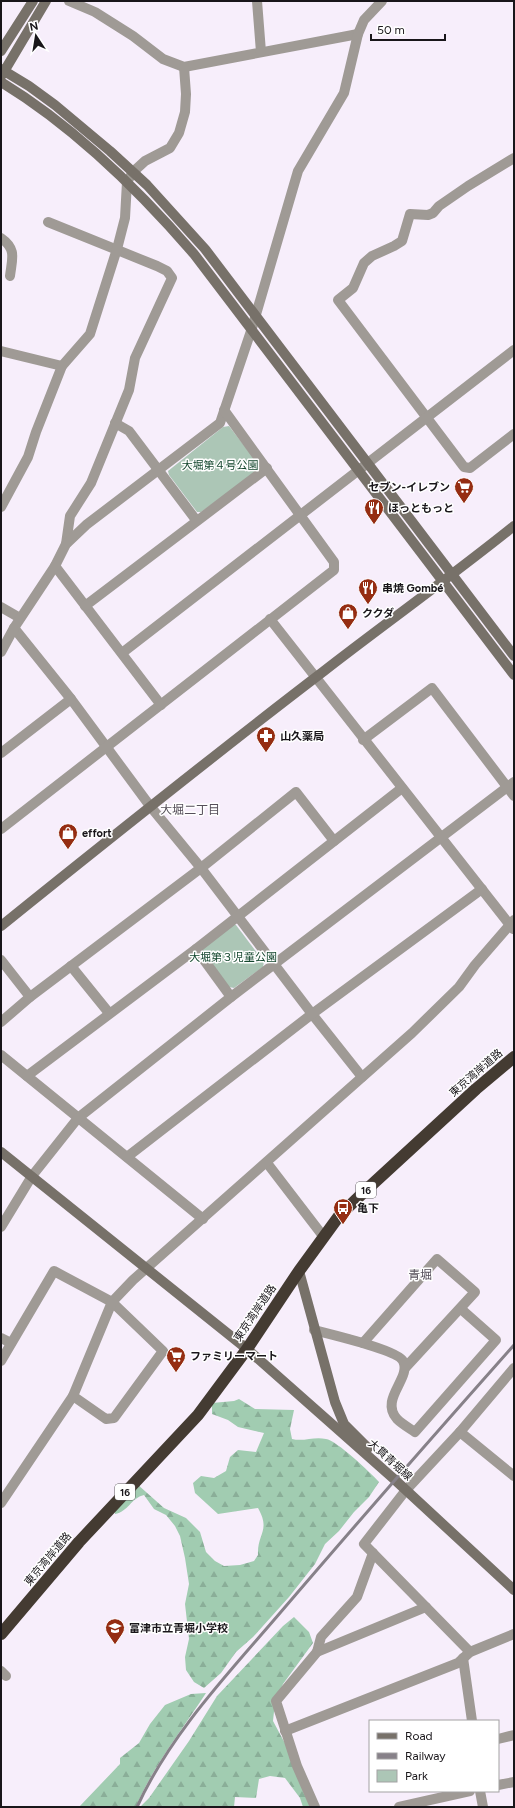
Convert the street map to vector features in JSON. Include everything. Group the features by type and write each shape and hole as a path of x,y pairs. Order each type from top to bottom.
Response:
{"highway":[{"name":"東京湾岸道路","path":"1,1634 79,1542 198,1415 247,1349 323,1236 339,1216 476,1089 514,1057"}],"street":[{"path":"1,51 33,1"},
{"path":"46,1 2,72 29,86 82,127 134,172 206,249 514,656"},
{"path":"69,1 95,12 133,36 163,59 184,67 358,34"},
{"path":"257,1 261,52"},
{"path":"1,652 20,618 54,566 66,544 86,525 220,423 252,328 298,171 344,93 358,34 364,20 382,1"},
{"path":"1,507 28,457 36,432 62,366 90,334 117,249 125,218 127,182 134,172 145,162 170,148 179,133 185,112 186,94 184,67"},
{"path":"1,82 52,117 127,182 161,216 194,254 252,328 514,675"},
{"path":"514,158 468,186 439,206 433,213 428,215 410,214 402,241 368,260 360,269 353,288 338,300 464,467 470,468 514,434"},
{"path":"48,222 88,239 117,249 167,271 172,278 135,358 129,390 91,483 70,516 66,544"},
{"path":"1,238 9,244 13,253 10,276"},
{"path":"122,653 514,350"},
{"path":"1,351 62,366"},
{"path":"1,828 334,570 335,565 300,514 224,410"},
{"path":"115,423 128,431 196,520"},
{"path":"85,606 196,520 267,468"},
{"path":"1,926 150,806 315,678 444,582 514,526"},
{"path":"54,566 161,705"},
{"path":"1,607 20,618"},
{"path":"1,1504 73,1396 112,1302 147,1268 412,1033 459,987 512,925 363,740 270,619"},
{"path":"14,628 71,699 150,806 201,868 362,1077"},
{"path":"363,740 432,688 510,784 514,796"},
{"path":"1,753 71,699"},
{"path":"1,1227 32,1176 78,1118 231,997 510,784"},
{"path":"27,1076 196,949 402,788"},
{"path":"1,1022 30,997 201,868 296,792 334,840"},
{"path":"127,1157 312,1014 482,889"},
{"path":"196,949 231,997"},
{"path":"1,960 30,997"},
{"path":"71,966 109,1014"},
{"path":"1,1055 203,1219"},
{"name":"大貫青堀線","path":"1,1152 247,1349 394,1479 514,1590"},
{"path":"267,1163 323,1236"},
{"path":"363,1343 437,1259 475,1292 461,1309 405,1368 392,1400 392,1410 398,1419 415,1432 496,1340 461,1309"},
{"path":"299,1271 335,1402 344,1424 392,1472 394,1479"},
{"path":"1,1361 54,1272 112,1302 164,1351 114,1418 106,1419 73,1396"},
{"path":"314,1330 363,1343 398,1356 403,1361 405,1368"},
{"path":"1,1338 11,1343"},
{"path":"472,1720 466,1655 426,1607 364,1544 406,1490 460,1432 514,1368"},
{"path":"460,1432 514,1476"},
{"path":"315,1807 297,1766 276,1701 317,1652 321,1637 357,1598 373,1553"},
{"path":"317,1652 426,1607"},
{"path":"285,1731 458,1663 466,1655 514,1634"},
{"path":"499,1739 514,1735"},
{"path":"499,1785 514,1782"},
{"path":"399,1807 466,1792"},
{"path":"480,1792 483,1807"}],"green space":[{"name":"大堀第４号公園","path":"229,426 259,465 258,471 201,512 197,512 169,475 168,471 223,427"},
{"name":"大堀第３児童公園","path":"232,924 236,925 264,962 263,967 234,988 229,987 202,952 202,947"},
{"path":"239,1399 255,1409 294,1410 290,1429 292,1439 301,1440 322,1438 331,1441 353,1458 379,1482 369,1497 354,1512 339,1531 325,1544 315,1564 289,1597 253,1637 236,1652 221,1673 204,1688 194,1682 186,1670 185,1657 189,1639 185,1604 189,1584 180,1536 175,1526 166,1515 154,1509 144,1495 136,1499 119,1513 115,1514 114,1508 137,1484 164,1508 186,1518 200,1532 206,1552 215,1561 224,1566 240,1565 254,1561 258,1555 259,1542 263,1527 262,1516 258,1508 218,1514 195,1493 193,1483 201,1476 214,1478 226,1471 230,1457 238,1450 256,1452 264,1433 238,1427 228,1420 212,1414 212,1403 234,1401"},
{"path":"294,1617 309,1632 313,1643 283,1684 275,1702 273,1721 288,1749 313,1807 303,1807 300,1798 285,1778 270,1776 259,1779 256,1798 235,1797 234,1807 140,1807 149,1798 189,1741 217,1696 283,1626"},
{"path":"206,1693 168,1748 136,1807 79,1807 120,1764 120,1758 139,1743 150,1724 165,1705 191,1694"}],"railway":[{"path":"137,1807 166,1754 183,1729 220,1682 514,1345"}],"place":[{"name":"セブン-イレブン","path":"464,504"},
{"name":"ほっともっと","path":"374,525"},
{"name":"串焼 Gombé","path":"368,605"},
{"name":"ククダ","path":"348,630"},
{"name":"山久薬局","path":"266,753"},
{"name":"effort","path":"68,850"},
{"name":"亀下","path":"343,1225"},
{"name":"ファミリーマート","path":"176,1373"},
{"name":"富津市立青堀小学校","path":"115,1645"}],"district":[{"name":"大堀二丁目","path":"190,810"},
{"name":"青堀","path":"420,1275"}]}
